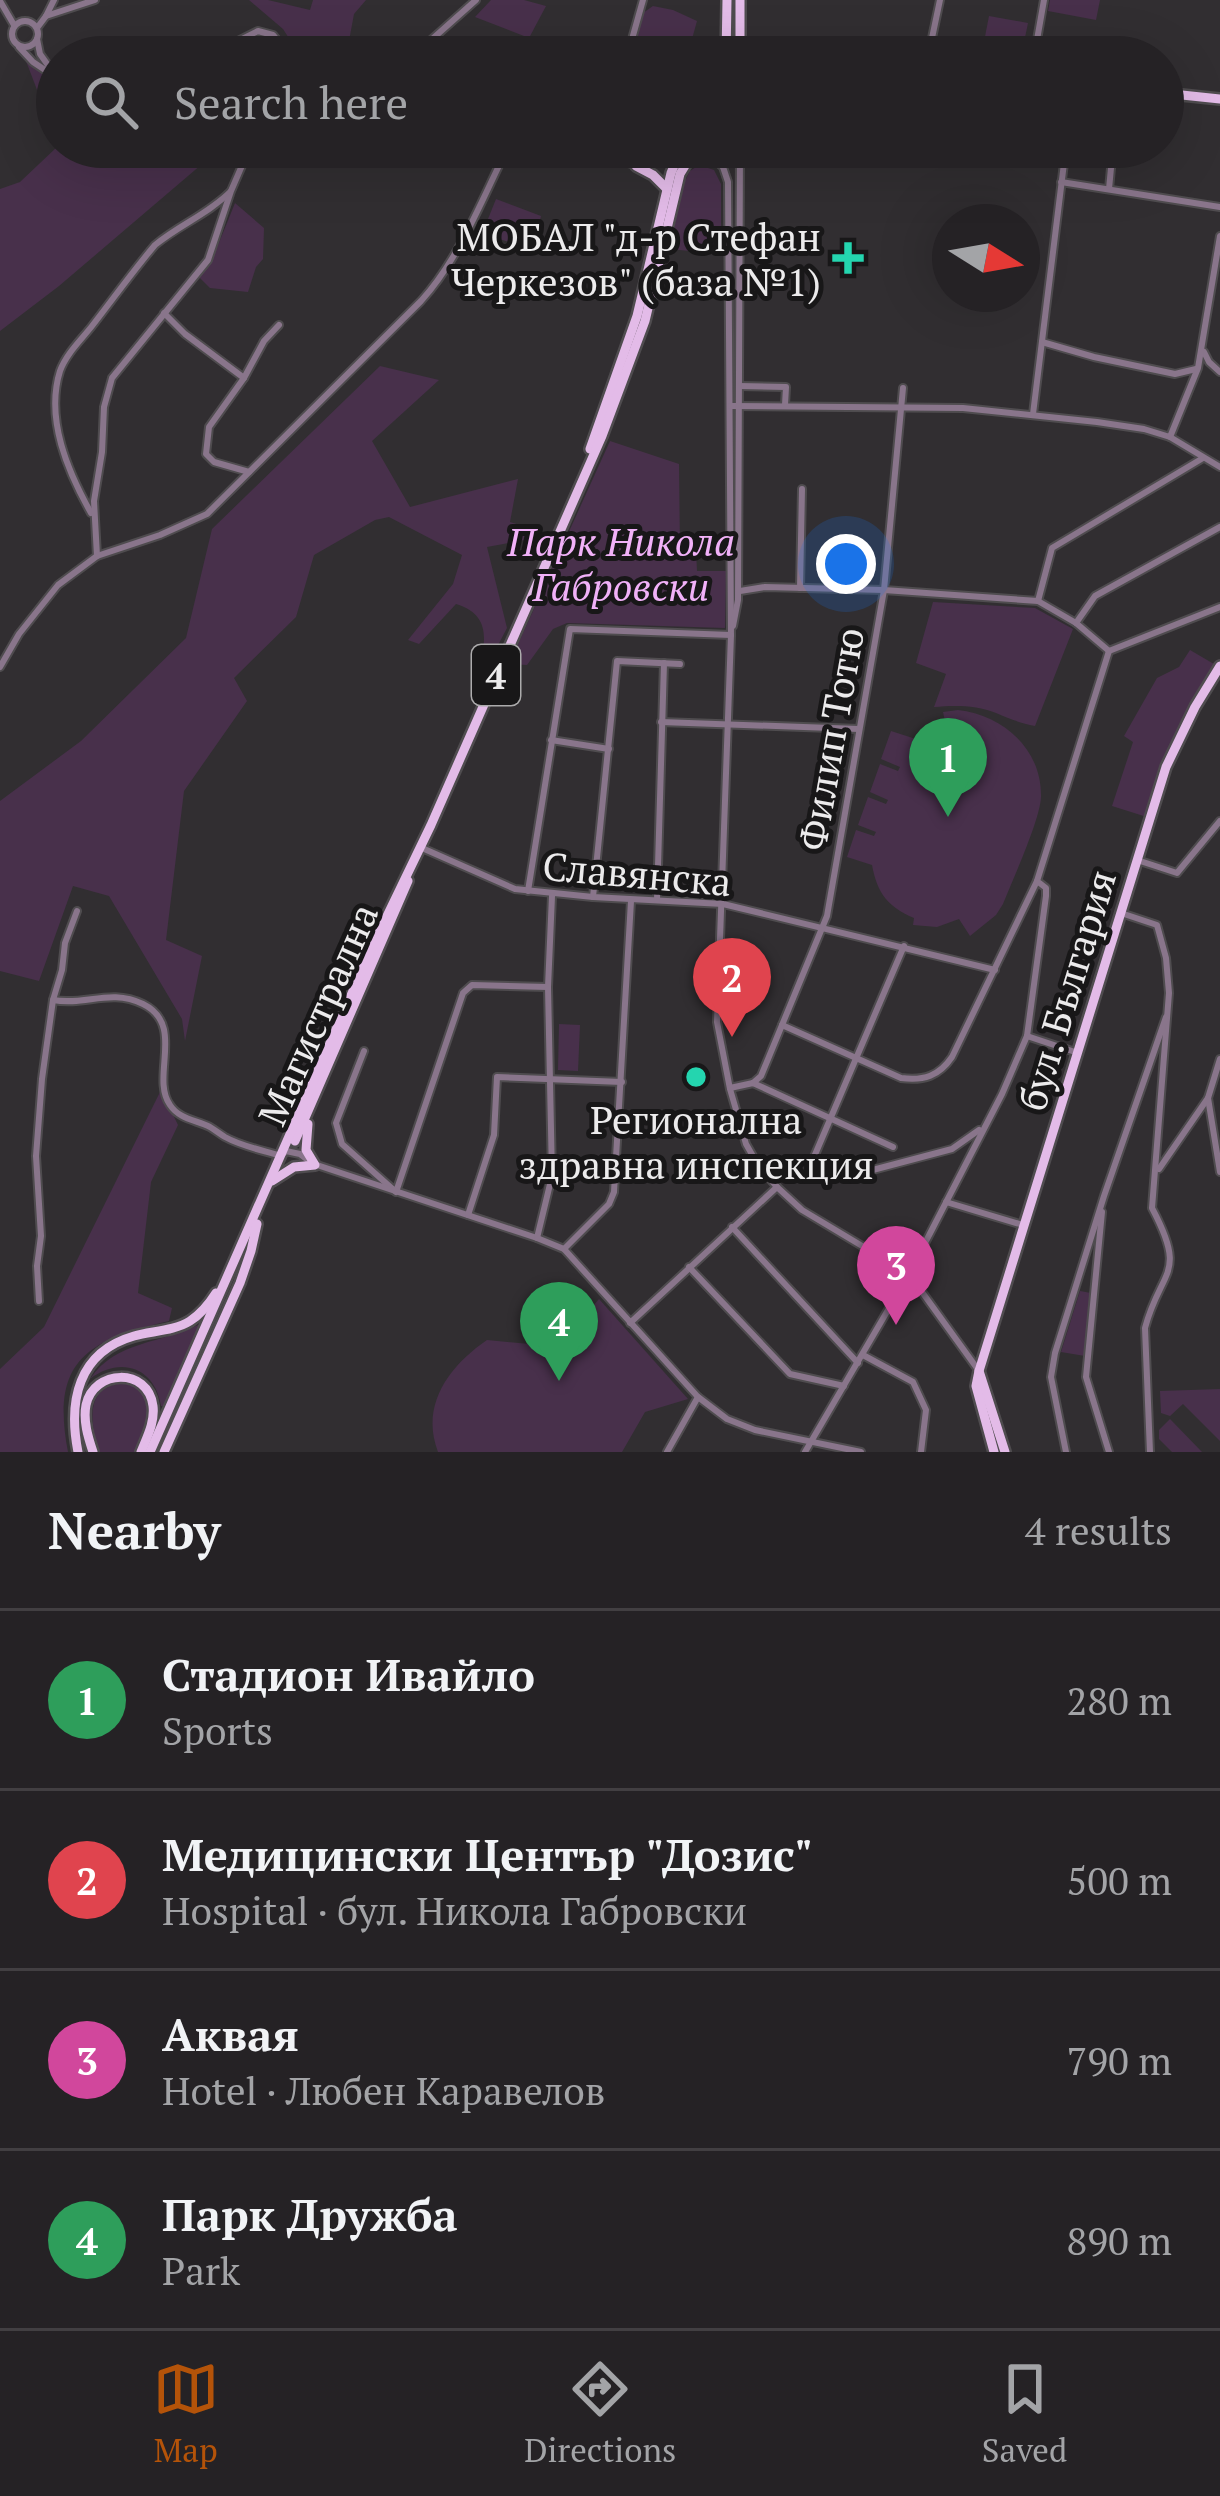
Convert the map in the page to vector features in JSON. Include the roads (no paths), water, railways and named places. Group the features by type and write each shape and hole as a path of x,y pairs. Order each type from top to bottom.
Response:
{"main road":[{"path":"727,36 728,0"},
{"path":"740,0 740,36"},
{"path":"1184,96 1220,100"},
{"path":"639,168 667,188"},
{"name":"Магистрална","path":"568,510 633,330 671,168"},
{"name":"Магистрална","path":"150,1452 602,436 635,351 683,168"},
{"name":"бул. България","path":"979,1371 1166,767 1220,666"},
{"name":"Магистрална","path":"286,1152 311,1107 414,859"},
{"path":"270,1185 294,1167 315,1165 305,1145 311,1107"},
{"path":"164,1452 245,1270 260,1206"},
{"path":"78,1452 75,1399 89,1366 117,1342 190,1321 230,1274"},
{"path":"979,1371 976,1386 994,1452"},
{"path":"979,1371 1005,1452"},
{"path":"93,1452 85,1418 87,1400 99,1384 116,1376 137,1381 150,1396 152,1420 141,1452"}],"street":[{"path":"37,36 54,0"},
{"path":"46,16 94,0"},
{"path":"436,36 476,0"},
{"path":"632,36 643,0"},
{"path":"933,36 940,0"},
{"path":"1038,36 1044,0"},
{"path":"0,1 14,25 11,34 16,44 36,64"},
{"path":"14,25 26,20 37,28"},
{"path":"245,36 263,31 274,36"},
{"path":"16,44 28,47 36,40"},
{"path":"98,556 93,516 104,407 112,378 208,260 241,168"},
{"path":"0,667 58,585 98,556 207,514 249,472 436,284 498,168"},
{"path":"723,168 728,182 734,386"},
{"path":"739,168 729,725 717,1022 730,1088 746,1144 777,1187 802,1210 909,1274 979,1371"},
{"path":"1033,415 1063,168"},
{"path":"1109,189 1111,168"},
{"path":"1061,182 1220,207"},
{"path":"93,516 67,460 56,418 55,396 65,359 155,245 212,210 231,191"},
{"path":"1170,437 1198,368 1220,236"},
{"path":"164,313 244,378"},
{"path":"249,472 214,462 206,454 208,427 279,325"},
{"path":"1042,341 1174,374 1198,368"},
{"path":"1202,348 1220,372"},
{"path":"734,386 786,387 785,406"},
{"name":"Филип Тотю","path":"753,1083 761,1076 824,926 884,590 903,388"},
{"path":"734,406 902,406 1033,415 1144,429 1170,437 1220,467"},
{"path":"731,635 738,591 734,406"},
{"path":"1038,601 1052,548 1204,458"},
{"path":"800,588 802,489"},
{"path":"1076,622 1095,596 1220,527"},
{"path":"738,591 765,587 884,590 1038,601 1076,622 1109,651"},
{"path":"1109,651 1220,607"},
{"path":"528,891 570,629 731,635"},
{"path":"782,1025 901,1078 928,1078 952,1057 1037,881 1109,651"},
{"path":"593,897 617,661 680,664"},
{"path":"657,900 664,663"},
{"path":"661,722 860,729"},
{"path":"551,740 609,748"},
{"path":"1138,860 1177,873 1220,821"},
{"name":"Славянска","path":"421,847 506,886 528,891 723,904 995,970"},
{"path":"805,1452 909,1274 1027,1036 1046,896 1046,888 1037,881"},
{"path":"536,1238 552,1187 548,987 553,894"},
{"path":"564,1250 609,1204 614,1192 631,899"},
{"path":"39,1301 36,1156 42,1079 52,1000 77,911"},
{"path":"1121,913 1157,925 1166,958 1169,1008 1152,1208 1172,1256 1145,1328 1150,1452"},
{"path":"904,946 811,1164 850,1176 952,1149 984,1127"},
{"path":"396,1192 464,993 472,985 548,987"},
{"path":"52,1000 68,1003 119,995 148,1005 161,1019 167,1050 163,1090 182,1117 227,1139 300,1154 315,1165 564,1250 698,1397 728,1419 754,1430 861,1452"},
{"path":"1066,1452 1054,1400 1053,1365 1104,1196 1169,1008"},
{"path":"1027,1036 1078,1053"},
{"path":"364,1051 336,1123 342,1144 396,1192"},
{"path":"1156,1174 1208,1098 1220,1059"},
{"path":"468,1215 494,1135 497,1077 622,1082"},
{"path":"730,1088 753,1083 893,1147"},
{"path":"1208,1098 1220,1172"},
{"path":"630,1322 777,1187"},
{"path":"1104,1196 1086,1377 1109,1452"},
{"path":"946,1202 1024,1225"},
{"path":"732,1227 861,1359 913,1382 926,1410 921,1452"},
{"path":"689,1267 790,1374 844,1386"},
{"path":"667,1452 698,1397"}],"place":[{"name":"МОБАЛ \"д-р Стефан Черкезов\" (база №1)","path":"848,258"},
{"name":"Стадион Ивайло","path":"948,817"},
{"name":"Медицински Център \"Дозис\"","path":"732,1037"},
{"name":"Регионална здравна инспекция","path":"696,1077"},
{"name":"Аквая","path":"896,1325"},
{"name":"Парк Дружба","path":"559,1381"}],"park label":[{"name":"Парк Никола Габровски","path":"621,564"}]}
